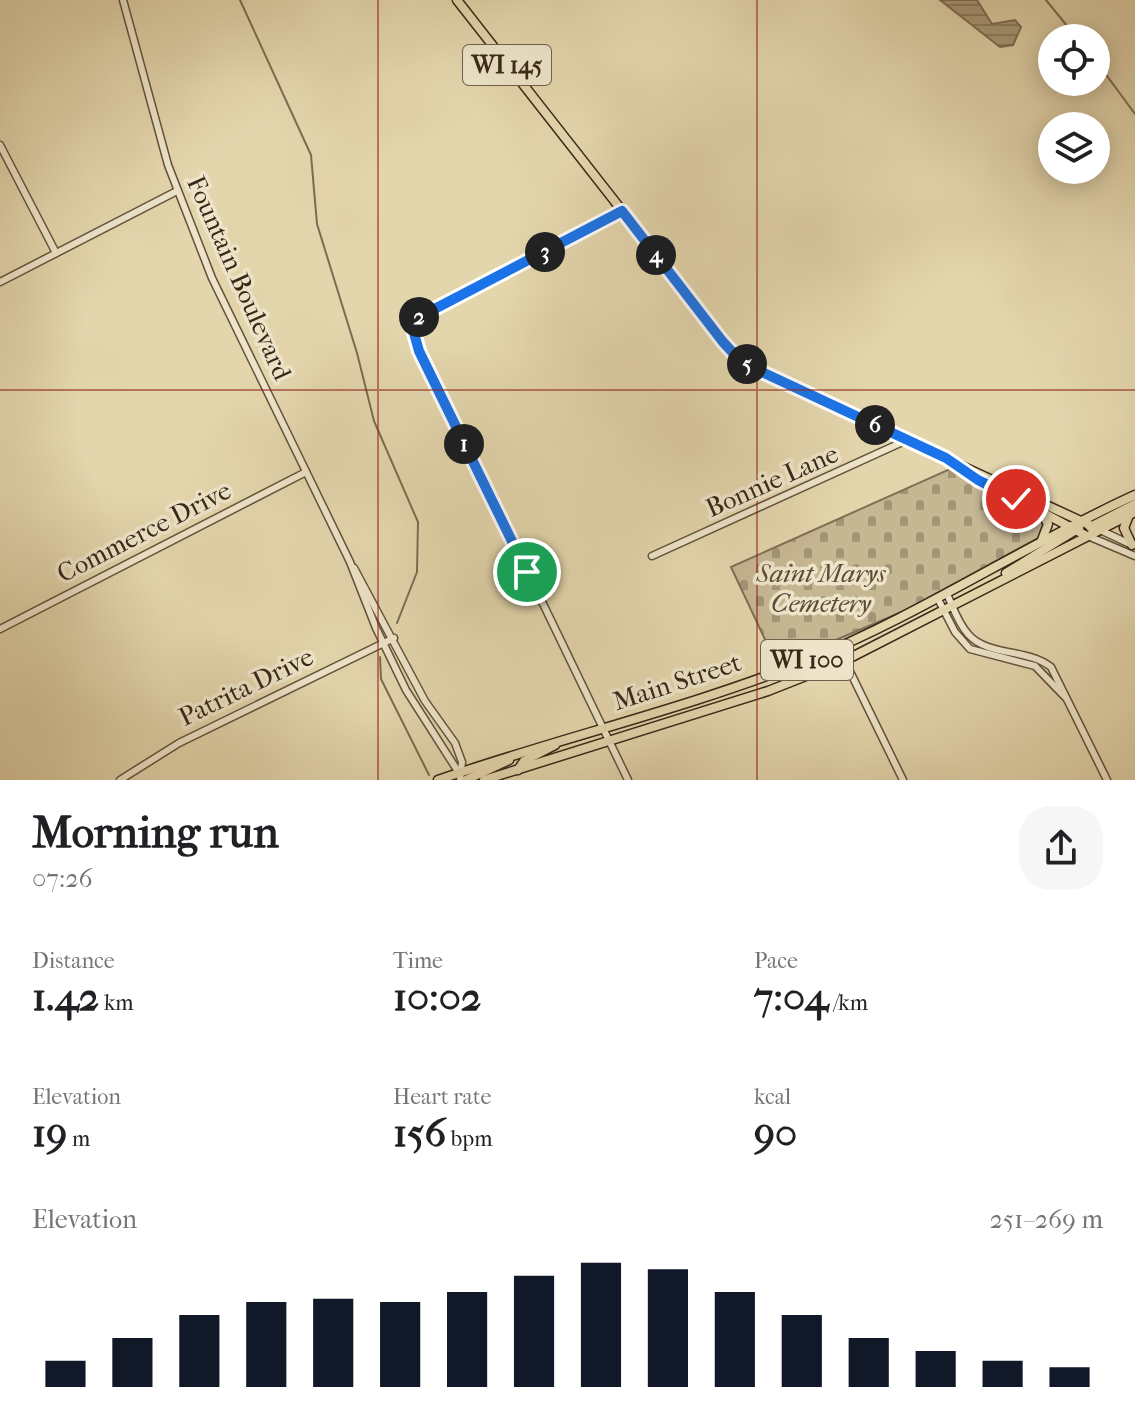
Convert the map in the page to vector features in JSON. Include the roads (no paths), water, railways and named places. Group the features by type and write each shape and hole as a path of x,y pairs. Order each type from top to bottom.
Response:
{"main road":[{"name":"WI 145","path":"457,0 736,356 764,373 1082,520"},
{"name":"WI 145","path":"946,458 978,480 1077,530"},
{"path":"1077,530 1082,520 1135,495"},
{"path":"1082,520 1095,527 1135,504"},
{"path":"1040,542 1048,524 1041,512"},
{"name":"Main Street","path":"438,780 460,778 520,753 732,686 838,647 942,596 1040,542 1132,513"},
{"path":"1132,513 1124,528 1133,546"},
{"name":"Main Street","path":"484,780 736,700 844,661 987,590 1033,555 1077,530"},
{"path":"732,686 736,700"},
{"path":"518,770 524,761 562,739"}],"street":[{"name":"Fountain Boulevard","path":"123,0 177,191 212,278 350,562 383,643 411,699 460,778"},
{"path":"0,145 56,253"},
{"path":"0,282 177,191"},
{"path":"622,211 423,315 411,328 423,360 628,780"},
{"name":"Bonnie Lane","path":"652,556 908,440"},
{"name":"Commerce Drive","path":"0,629 306,472"},
{"path":"1095,527 1133,546"},
{"path":"1077,530 1135,556"},
{"name":"Fountain Boulevard","path":"350,562 394,638 425,701 455,743 462,762 460,778"},
{"path":"942,596 961,640 970,649 1041,670 1066,698"},
{"path":"949,610 969,635 991,647 1030,656 1051,667 1107,780"},
{"name":"Patrita Drive","path":"120,780 179,743 394,638"},
{"path":"838,647 903,780"},
{"path":"989,655 991,647"},
{"path":"1027,664 1030,656"}],"waterway":[{"path":"240,0 311,155 317,224 357,353 374,421 418,522 417,572 397,623"},
{"path":"1046,0 1066,24"},
{"path":"1110,80 1135,114"},
{"path":"380,657 381,679 429,775"}],"park label":[{"name":"Saint Marys Cemetery","path":"821,588"}]}
